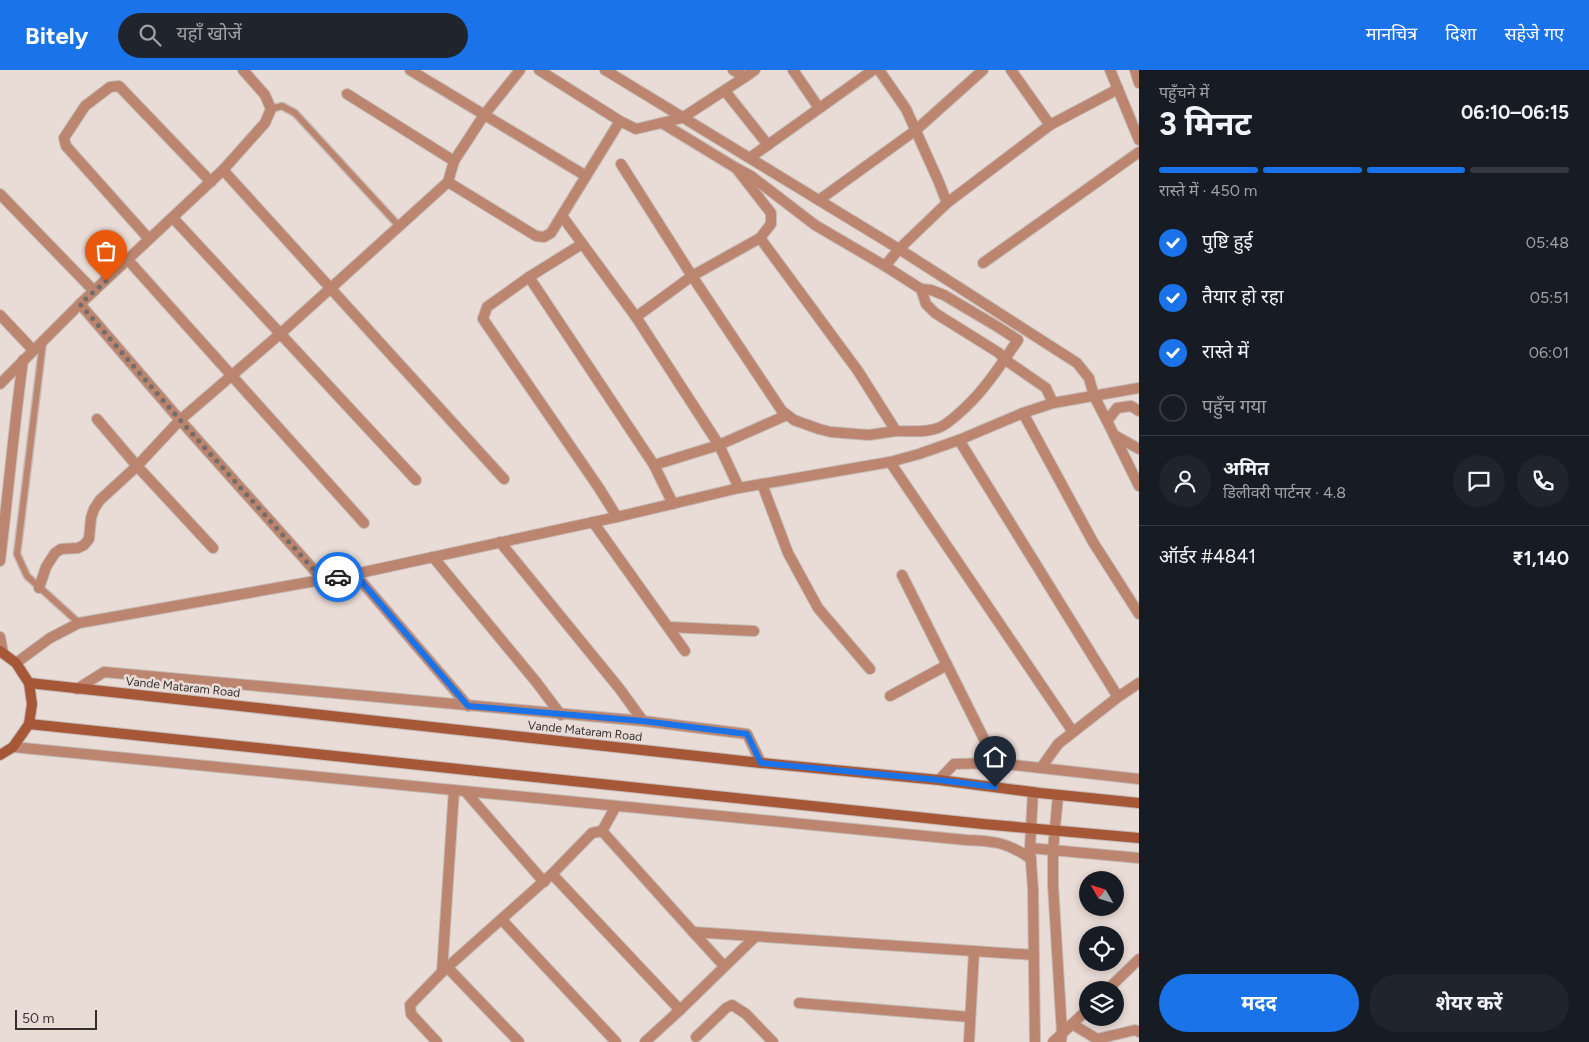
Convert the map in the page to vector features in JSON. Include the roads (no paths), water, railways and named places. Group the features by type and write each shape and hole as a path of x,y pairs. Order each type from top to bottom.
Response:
{"main road":[{"path":"0,755 13,747 28,724 32,704 29,683 16,663 1,652"},
{"name":"Vande Mataram Road","path":"29,683 1139,803"},
{"path":"28,724 983,824 1139,838"}],"street":[{"path":"0,384 80,304 211,182 265,123 271,109 265,95 243,70"},
{"path":"410,70 586,176"},
{"path":"39,588 46,567 54,553 62,549 78,548 84,545 89,539 91,518 100,500 137,466 180,420 280,334 448,182 454,161 484,114 520,70"},
{"path":"539,70 636,129 682,118 754,70"},
{"path":"605,70 900,249 1078,363 1089,378 1094,396 1139,486"},
{"path":"733,70 744,77"},
{"path":"793,70 819,108"},
{"path":"750,158 873,70"},
{"path":"879,70 906,109 947,203"},
{"path":"819,200 916,130 983,70"},
{"path":"1010,70 1050,125"},
{"path":"1110,70 1136,124 1139,140"},
{"path":"1135,70 1139,83"},
{"path":"149,239 66,146 64,138 85,106 110,87 119,86 211,182"},
{"path":"885,266 947,203 1050,125 1118,89"},
{"path":"726,90 768,145"},
{"path":"347,94 454,161"},
{"path":"448,182 536,236 544,237 551,233 620,121"},
{"path":"621,164 692,276 782,411 794,420 831,432 869,435 938,428 947,423 975,398 996,373 1018,340 998,326 944,295 931,290 920,289 815,225 752,176 662,123"},
{"path":"984,263 1139,152"},
{"path":"636,317 692,276 760,238 771,224 771,213 736,168"},
{"path":"223,170 504,479"},
{"path":"0,194 94,291"},
{"path":"562,216 636,317 719,445 739,488"},
{"path":"173,218 416,480"},
{"path":"760,238 858,371 896,431"},
{"path":"582,244 529,277 487,307 483,319 599,488 616,517"},
{"path":"128,260 364,523"},
{"path":"529,277 654,465 672,504"},
{"path":"920,289 926,304 935,313 999,353 1004,359 1046,388 1053,403"},
{"path":"80,304 180,420 323,580"},
{"path":"0,315 34,350"},
{"path":"0,561 23,360"},
{"path":"16,663 50,638 79,623 355,574 739,488 890,462 959,440 1053,403 1139,388"},
{"path":"1108,421 1117,408 1131,406 1139,411"},
{"path":"1023,414 1093,542 1139,614"},
{"path":"654,465 719,445 787,415"},
{"path":"96,419 213,548"},
{"path":"1114,435 1139,449"},
{"path":"959,440 1118,697"},
{"path":"890,462 1073,732"},
{"path":"762,484 788,553 818,608 870,669"},
{"path":"593,522 685,651"},
{"path":"500,542 619,688 643,721"},
{"path":"433,557 561,715"},
{"path":"355,574 468,706"},
{"path":"902,575 996,763"},
{"path":"668,628 754,631"},
{"path":"0,637 1,652"},
{"path":"890,696 947,665"},
{"path":"77,689 104,672 643,721 747,734 761,763"},
{"path":"1041,768 1058,744 1139,683"},
{"path":"13,747 995,842 1030,853 1053,850 1139,858"},
{"path":"939,780 954,764 996,763 1139,779"},
{"path":"454,790 444,969 519,1042"},
{"path":"465,791 548,878 680,1010"},
{"path":"1033,792 1030,853 1033,889 1035,1042"},
{"path":"1058,795 1053,850 1054,919 1062,1037"},
{"path":"437,1042 411,1014 410,1005 444,969 548,878 592,833 602,831 616,806"},
{"path":"980,841 983,824"},
{"path":"602,831 724,966"},
{"path":"502,920 616,1042"},
{"path":"693,932 1034,955"},
{"path":"645,1042 755,937"},
{"path":"969,1042 974,951"},
{"path":"1116,981 1139,959"},
{"path":"800,1003 970,1017"},
{"path":"696,1040 726,1008 732,1005 746,1014 773,1042"},
{"path":"1053,1042 1062,1037 1079,1017"},
{"path":"1072,1024 1097,1039 1135,1030 1139,1032"}],"lane":[{"path":"271,109 282,106 295,113 399,226"},
{"path":"43,341 17,554 27,576 79,623"}]}
